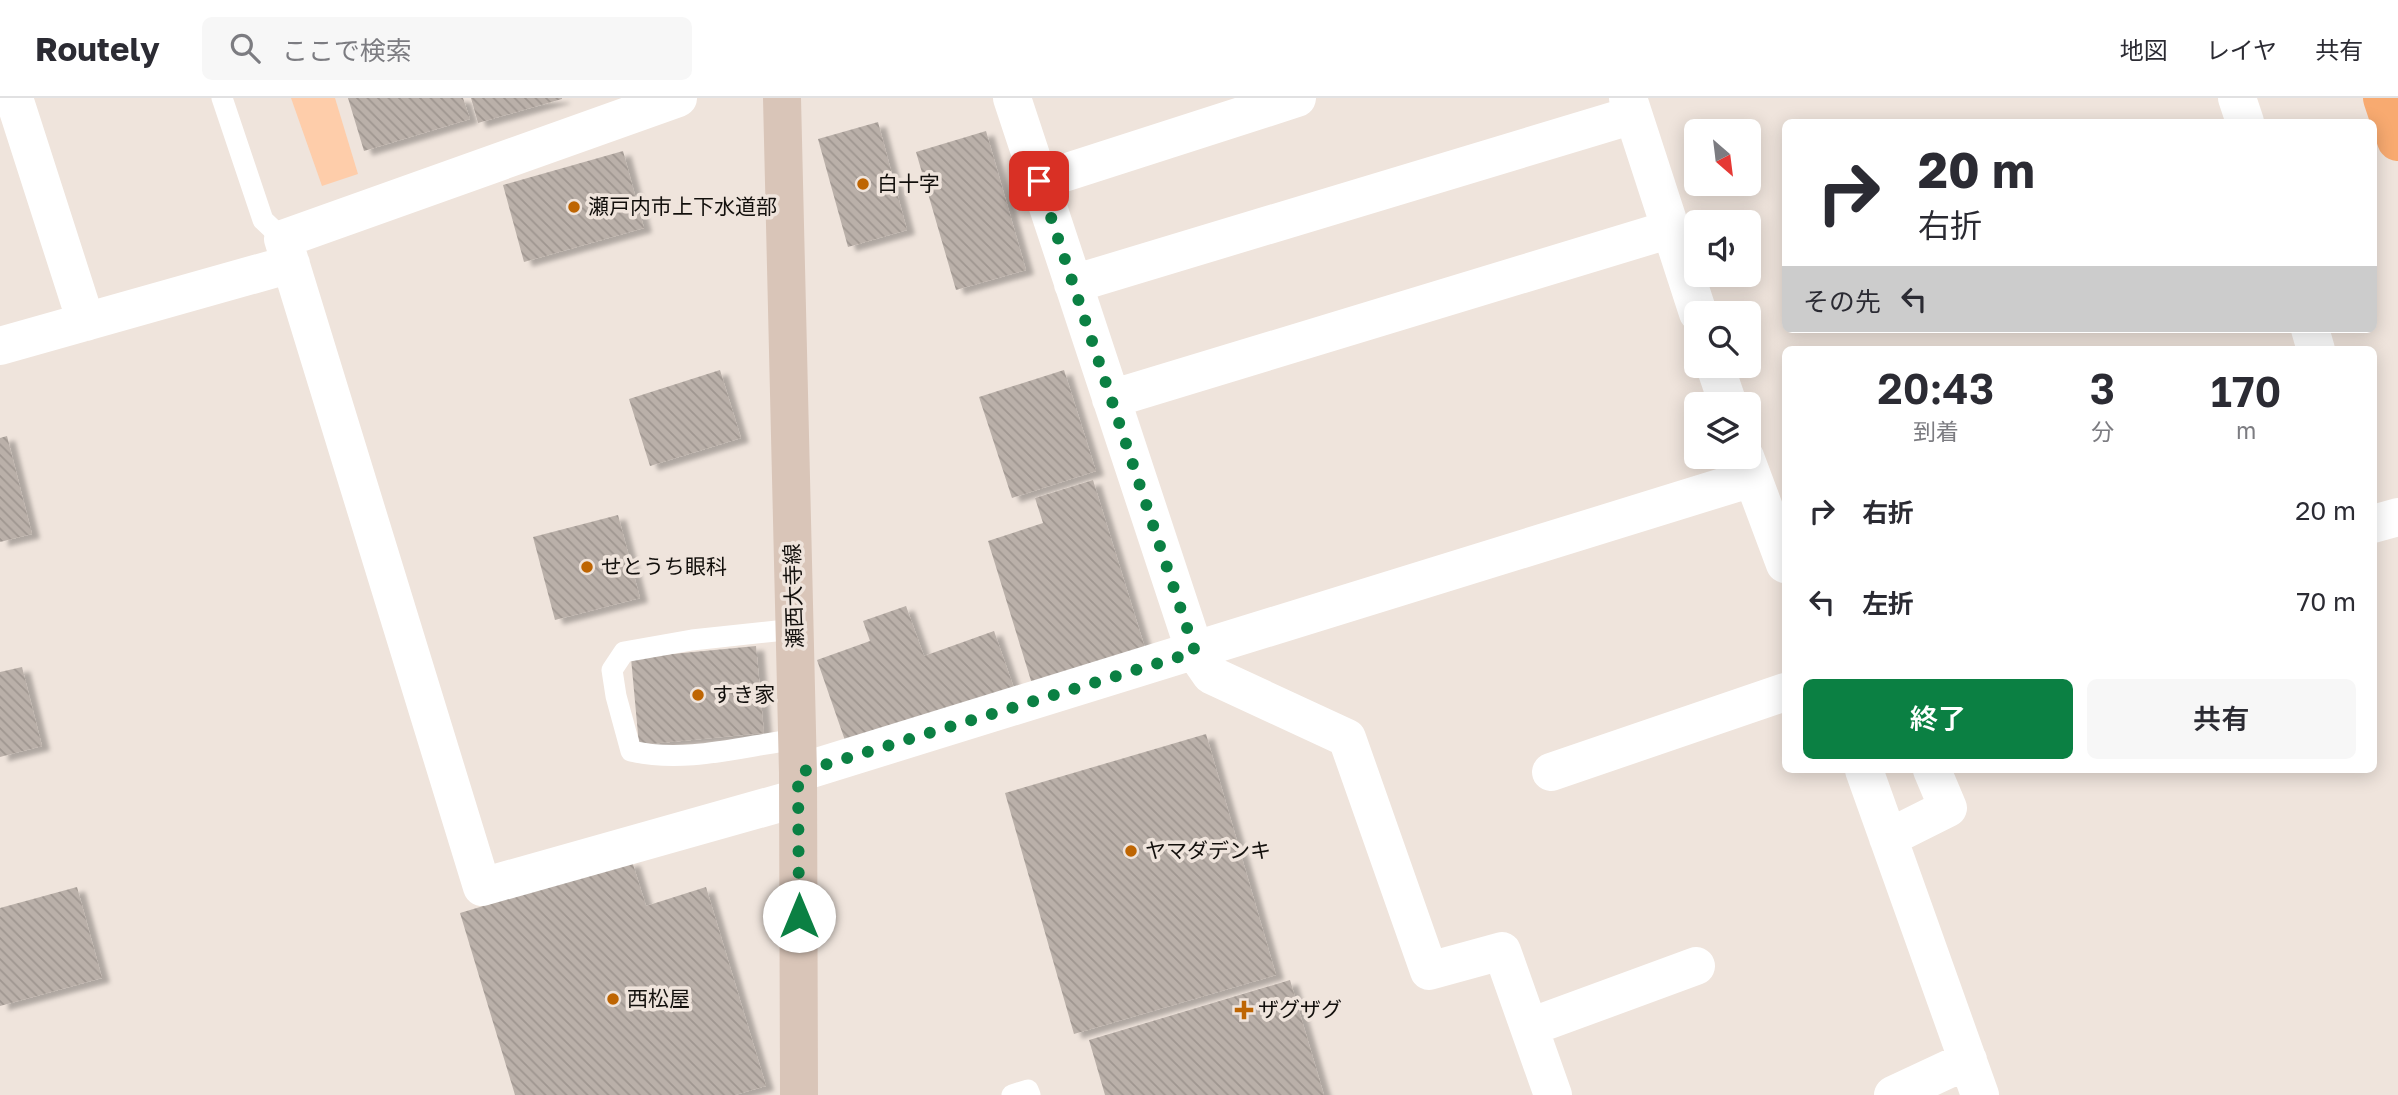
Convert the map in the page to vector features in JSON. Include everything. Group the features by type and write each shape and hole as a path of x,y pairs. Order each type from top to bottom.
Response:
{"main road":[{"name":"瀬西大寺線","path":"782,98 798,770 799,1095"}],"street":[{"path":"14,98 15,148 86,322"},
{"path":"0,346 86,322 287,252 678,98"},
{"path":"1012,98 1195,652 1211,675 1347,738 1429,971 1502,951 1553,1095"},
{"path":"1039,181 1297,98"},
{"path":"2237,98 2244,119"},
{"path":"1073,284 1630,107 1694,301"},
{"path":"1111,399 1671,229"},
{"path":"287,252 482,887 798,770 1195,652 1742,469"},
{"path":"1749,469 1782,556"},
{"path":"2377,523 2398,517"},
{"path":"1551,772 1782,693"},
{"path":"1865,773 1974,1078 1893,1095"},
{"path":"1888,838 1948,808 1933,773"},
{"path":"1530,1027 1696,966"}],"lane":[{"path":"222,98 263,220 287,252"},
{"path":"795,629 692,640 624,652 612,670 631,751 656,757 681,757 798,770"},
{"path":"1012,1095 1028,1090 1030,1095"}],"shaded area":[{"path":"291,98 335,98 358,174 322,186"}],"building":[{"path":"348,98 463,98 470,119 364,151"},
{"path":"471,98 562,98 562,99 478,123"},
{"name":"白十字","path":"878,122 907,230 848,247 818,139"},
{"path":"986,131 1026,270 956,290 916,152"},
{"name":"瀬戸内市上下水道部","path":"623,151 644,228 524,262 503,185"},
{"path":"720,370 741,438 650,466 629,399"},
{"path":"1064,370 1096,471 1012,498 979,397"},
{"path":"7,436 32,534 0,542 0,438"},
{"path":"1093,480 1145,648 1032,684 988,541 1043,523 1035,498"},
{"name":"せとうち眼科","path":"618,515 640,598 555,620 533,537"},
{"path":"906,606 924,656 994,631 1015,691 848,749 817,660 870,641 863,621"},
{"name":"すき家","path":"756,646 764,733 639,745 631,658"},
{"path":"22,667 42,746 0,757 0,672"},
{"name":"ヤマダデンキ","path":"1206,734 1276,975 1074,1034 1005,793"},
{"name":"西松屋","path":"632,861 646,906 706,887 766,1086 735,1095 515,1095 460,913"},
{"path":"77,887 102,978 0,1006 0,908"},
{"name":"ザグザグ","path":"1290,980 1324,1095 1105,1095 1089,1040"}],"waterway":[{"path":"2384,98 2398,140"}],"place":[{"name":"白十字","path":"863,184"},
{"name":"瀬戸内市上下水道部","path":"574,207"},
{"name":"せとうち眼科","path":"587,567"},
{"name":"すき家","path":"698,695"},
{"name":"ヤマダデンキ","path":"1131,851"},
{"name":"西松屋","path":"613,999"},
{"name":"ザグザグ","path":"1244,1010"}],"route":[{"path":"799,916 798,773 1195,652 1039,181"}]}
